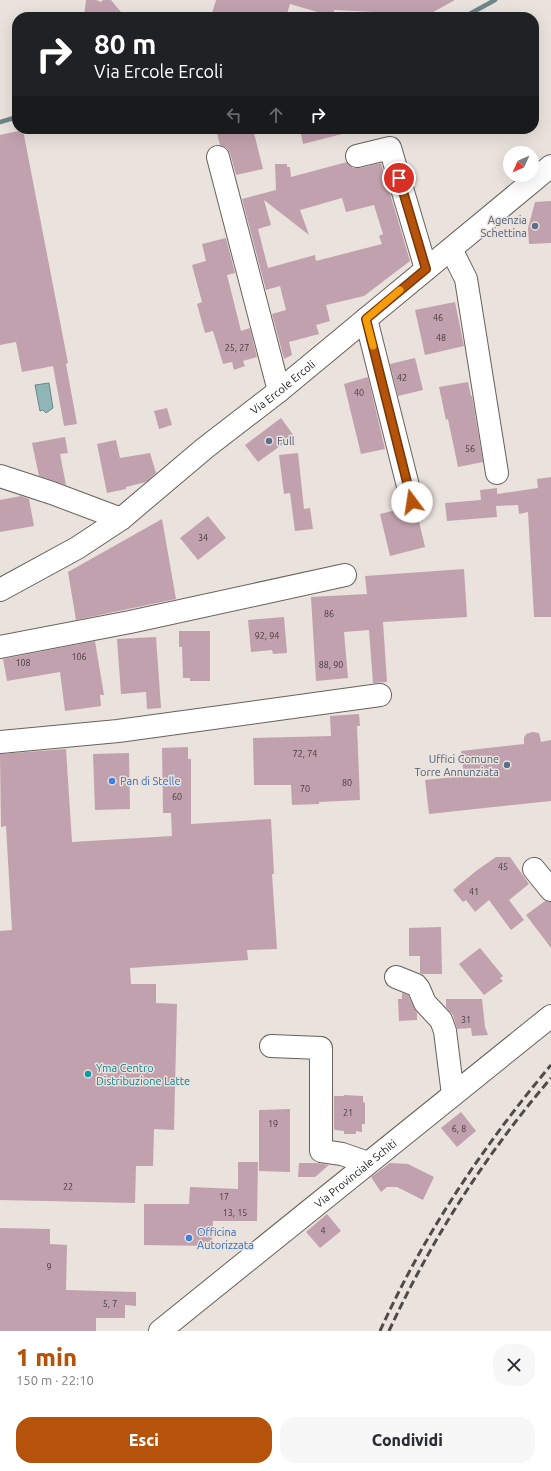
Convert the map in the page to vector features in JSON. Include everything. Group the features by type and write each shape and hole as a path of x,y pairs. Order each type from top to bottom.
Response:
{"street":[{"path":"357,156 390,148 426,269"},
{"path":"218,157 279,391"},
{"name":"Via Ercole Ercoli","path":"0,590 77,548 121,519 205,448 279,391 551,166"},
{"path":"451,248 466,279 497,473"},
{"path":"366,319 412,502"},
{"path":"0,476 52,493 121,519"},
{"path":"0,647 130,622 346,575"},
{"path":"0,742 118,731 380,695"},
{"path":"534,869 551,890"},
{"path":"396,977 416,985 425,1003 441,1020 445,1031 453,1095"},
{"name":"Via Provinciale Schiti","path":"160,1331 551,1016"},
{"path":"271,1046 321,1048 321,1151 342,1154 368,1163"}],"water":[{"path":"49,383 53,408 46,413 43,410 40,411 35,385"}],"building":[{"path":"86,0 96,0 101,2 103,0 111,0 121,12 85,12"},
{"path":"216,0 455,0 433,12 334,10 334,12 318,12 290,4 288,12 212,12"},
{"path":"12,132 12,134 24,134 68,363 66,364 77,424 64,426 53,366 22,372 16,342 0,345 0,135"},
{"path":"217,134 254,134 263,169 236,175 230,153 227,148 220,145"},
{"path":"301,134 342,134 303,144"},
{"path":"347,162 353,168 360,168 381,163 410,261 364,296 326,305 330,321 316,325 319,334 289,342 292,355 284,359 272,314 286,310 280,286 266,290 242,199 276,190 275,164 287,164 287,167 290,167 291,177","holes":["342,198 346,212 374,205 383,234 379,236 382,244 316,261 315,255 268,268 258,229 271,225 264,200 309,235 300,210"]},
{"path":"551,201 551,243 529,244 528,228 535,202"},
{"path":"226,238 235,273 227,275 241,331 250,328 257,357 243,361 245,366 234,370 232,362 223,364 213,331 205,333 197,304 202,302 192,265 206,261 202,244"},
{"path":"455,302 464,346 425,355 415,310"},
{"path":"415,358 423,390 398,396 390,364"},
{"path":"368,377 385,449 361,454 344,384"},
{"path":"468,382 472,396 483,462 458,467 448,419 446,420 439,387"},
{"path":"167,408 172,425 159,429 154,411"},
{"path":"281,418 294,436 258,462 245,445"},
{"path":"65,437 68,453 60,454 66,485 39,476 32,443"},
{"path":"116,440 120,458 150,453 156,473 146,482 126,487 126,489 107,493 97,444"},
{"path":"298,453 304,509 310,508 313,529 295,531 290,493 284,494 279,455"},
{"path":"551,477 551,617 534,617 528,512 519,514 518,505 496,506 497,517 447,521 445,503 481,500 480,490 497,488 497,494 538,488 537,479"},
{"path":"21,496 29,499 34,526 0,532 0,500"},
{"path":"400,509 401,514 417,513 425,547 390,556 380,514"},
{"path":"208,516 226,538 198,560 180,538"},
{"path":"162,519 176,599 76,620 68,572"},
{"path":"464,569 467,617 383,622 387,682 373,683 369,630 344,632 348,678 316,681 311,597 367,594 365,576"},
{"path":"284,617 287,653 273,654 272,650 251,652 248,620"},
{"path":"179,631 210,631 210,681 190,681 190,678 183,678 182,647 179,647"},
{"path":"156,637 161,708 147,709 146,692 121,694 117,639"},
{"path":"95,641 104,695 100,695 101,706 65,711 60,672 7,681 3,659"},
{"path":"359,714 360,726 357,726 360,800 292,805 291,785 254,785 253,738 331,736 330,716"},
{"name":"Uffici Comune Torre Annunziata","path":"532,732 539,733 541,742 551,740 551,801 429,814 425,780 464,776 461,751 524,744 526,734"},
{"path":"188,747 188,759 191,759 191,824 271,819 274,874 272,874 277,949 247,950 248,960 130,968 131,984 156,984 156,1003 177,1004 174,1130 154,1129 153,1166 136,1166 135,1203 0,1200 0,931 12,930 6,826 1,827 0,754 66,749 72,842 172,836 171,813 163,813 162,748"},
{"name":"Pan di Stelle","path":"129,753 130,809 95,810 93,754"},
{"path":"496,857 510,857 529,884 509,900 524,920 511,930 489,900 475,912 466,900 463,902 453,890"},
{"path":"545,901 551,902 551,948 526,915"},
{"path":"441,927 442,974 422,974 420,973 420,956 409,956 409,928"},
{"path":"480,948 503,976 500,978 503,981 484,995 459,964"},
{"path":"402,993 408,995 417,1013 417,1020 399,1021 398,999 402,999"},
{"path":"446,999 482,999 485,1027 488,1035 472,1036 471,1028 457,1029 453,1015 446,1007"},
{"path":"334,1096 363,1096 363,1102 365,1103 365,1124 362,1124 362,1132 356,1131 356,1134 344,1134 344,1131 334,1129"},
{"path":"290,1109 290,1172 259,1171 259,1110"},
{"path":"461,1112 476,1131 457,1147 441,1128"},
{"path":"238,1162 258,1162 257,1221 213,1221 212,1246 144,1245 144,1204 189,1204 190,1187 238,1189"},
{"path":"299,1163 329,1165 315,1177 298,1177"},
{"path":"390,1163 408,1164 434,1177 423,1200 397,1187 387,1187 381,1192 371,1177"},
{"path":"327,1214 341,1231 320,1248 306,1232"},
{"path":"0,1228 50,1229 50,1244 67,1245 66,1290 136,1292 136,1306 125,1305 125,1318 96,1318 96,1331 0,1331"}],"waterway":[{"path":"473,12 495,0"},
{"path":"0,122 12,118"}],"railway":[{"path":"380,1331 416,1260 456,1192 502,1127 551,1065"},
{"path":"389,1331 405,1297 461,1199 504,1137 551,1078"}],"slow traffic":[{"path":"373,346 366,319 400,290"}],"place":[{"name":"Agenzia Schettina","path":"535,226"},
{"name":"Full","path":"269,441"},
{"name":"Uffici Comune Torre Annunziata","path":"507,765"},
{"name":"Pan di Stelle","path":"112,781"},
{"name":"Yma Centro Distribuzione Latte","path":"88,1074"},
{"name":"Officina Autorizzata","path":"189,1238"}],"route":[{"path":"399,178 426,269 366,319 412,502"}]}
